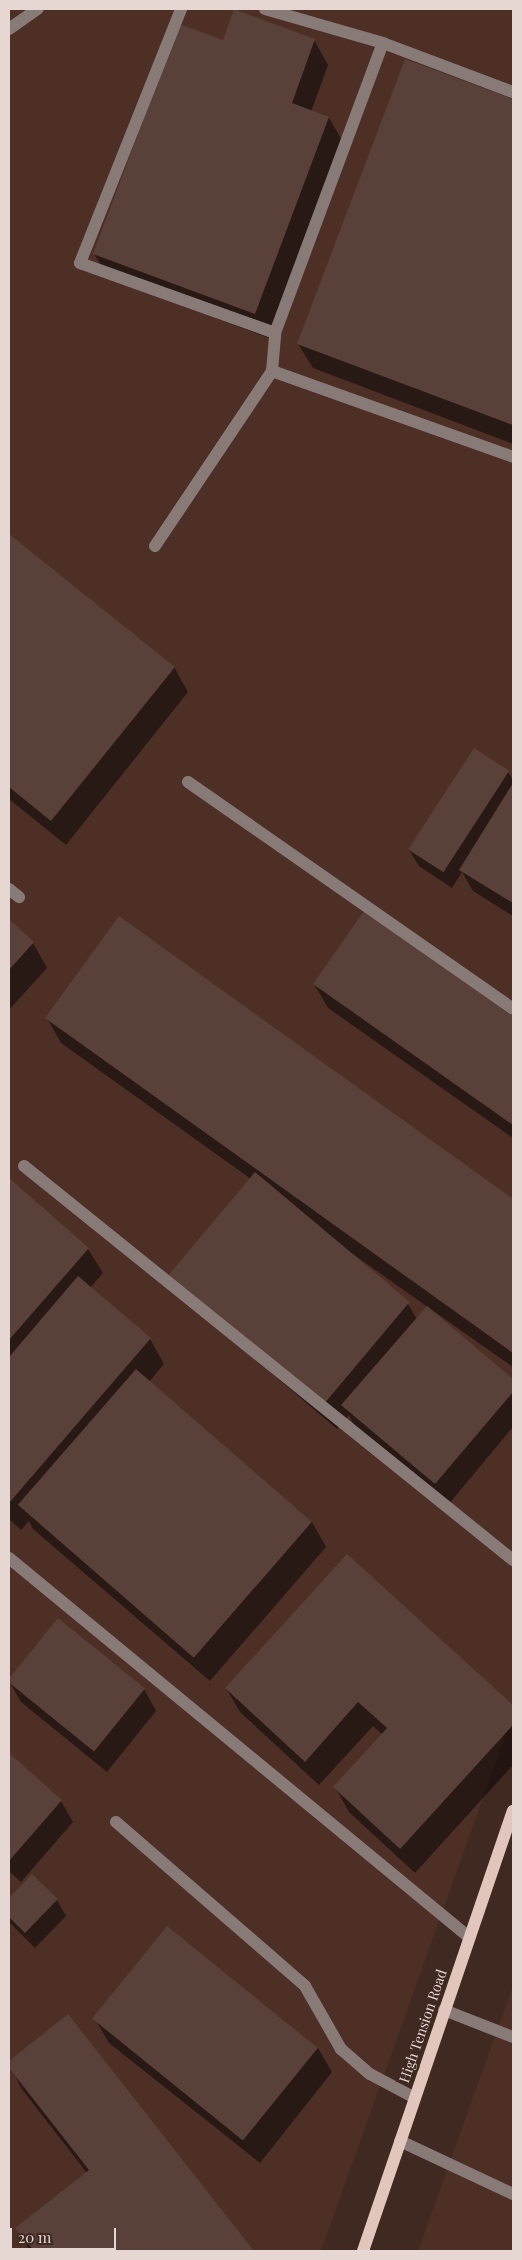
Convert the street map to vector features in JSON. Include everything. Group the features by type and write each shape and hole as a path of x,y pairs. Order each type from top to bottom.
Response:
{"main road":[{"name":"High Tension Road","path":"363,2251 513,1811"}],"street":[{"path":"9,29 38,9"},
{"path":"181,9 80,263 275,333"},
{"path":"265,9 383,43 513,92"},
{"path":"155,546 272,371 275,333 383,43"},
{"path":"272,371 513,457"},
{"path":"188,782 513,1009"},
{"path":"9,888 19,898"},
{"path":"24,1166 513,1560"},
{"path":"9,1558 469,1937"},
{"path":"116,1822 305,1986 341,2049 370,2074 415,2098"},
{"path":"444,2010 513,2037"},
{"path":"400,2141 513,2194"}],"shaded area":[{"path":"9,9 513,9 513,1714 321,2251 9,2251"},
{"path":"513,1986 513,2251 418,2251"}],"building":[{"path":"234,9 315,39 292,103 329,117 255,314 93,254 179,24 223,40"},
{"path":"405,59 513,99 513,425 297,344"},
{"path":"9,534 175,667 51,821 9,787"},
{"path":"474,748 509,771 443,872 408,849"},
{"path":"513,783 513,903 459,870"},
{"path":"366,908 513,1012 513,1125 313,984"},
{"path":"119,916 513,1199 513,1353 45,1018"},
{"path":"9,919 34,942 9,970"},
{"path":"255,1172 410,1302 323,1405 168,1275"},
{"path":"9,1178 89,1248 9,1340"},
{"path":"78,1276 151,1338 9,1503 9,1357"},
{"path":"427,1306 513,1379 513,1392 435,1484 341,1405"},
{"path":"136,1369 312,1522 194,1658 18,1505"},
{"path":"347,1554 513,1705 513,1725 400,1849 333,1787 387,1728 358,1702 305,1762 225,1688"},
{"path":"58,1618 145,1688 94,1751 9,1683 9,1679"},
{"path":"9,1753 62,1800 9,1861"},
{"path":"32,1874 58,1899 25,1933 9,1917 9,1898"},
{"path":"167,1926 318,2048 243,2141 92,2018"},
{"path":"68,2014 254,2251 34,2251 15,2228 89,2170 9,2068 9,2061"}]}
